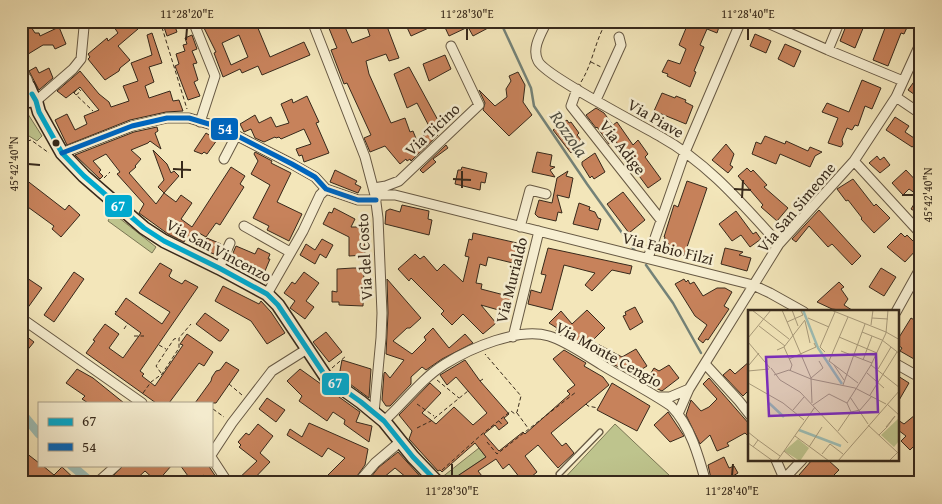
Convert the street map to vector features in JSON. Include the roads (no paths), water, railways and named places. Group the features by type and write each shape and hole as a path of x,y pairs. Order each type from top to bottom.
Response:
{"street":[{"path":"193,21 214,76 200,122"},
{"name":"Via del Costo","path":"312,21 365,157 375,194 378,218 382,313 379,417"},
{"name":"Via Piave","path":"547,21 537,44 538,62 557,77 685,152 720,181 779,244"},
{"path":"648,258 685,152 741,21"},
{"path":"763,21 903,80"},
{"path":"828,50 840,21"},
{"path":"21,71 27,79 29,98 78,63 81,59 82,24"},
{"path":"596,100 621,45 619,37"},
{"name":"Via San Simeone","path":"678,414 689,388 706,365 779,244 854,161 896,97 921,42"},
{"name":"Via Ticino","path":"375,194 399,180 479,105 451,46"},
{"name":"Via Adige","path":"577,89 572,106 661,220"},
{"path":"896,97 921,114"},
{"name":"Via San Vincenzo","path":"29,98 57,154 144,228 174,247 219,268 267,294 278,305 326,377 379,417 401,442 438,478"},
{"path":"57,154 132,126 167,118 189,118 222,128 315,177 326,189 320,195 267,294"},
{"path":"224,159 236,136"},
{"path":"854,161 921,234"},
{"name":"Via Fabio Filzi","path":"326,189 358,200 375,194 395,195 648,258 753,285 800,310"},
{"path":"520,227 530,190 546,194"},
{"path":"244,226 290,252"},
{"name":"Via Murialdo","path":"513,336 539,231"},
{"path":"219,268 230,243"},
{"path":"897,310 921,267"},
{"path":"21,318 140,402"},
{"name":"Via Monte Cengio","path":"379,417 444,364 478,347 513,336 535,334 556,339 671,406 678,414 696,451 706,483"},
{"path":"212,454 232,423 272,371 307,349"},
{"path":"706,365 748,412"},
{"path":"900,366 921,378"},
{"path":"655,396 670,397 689,388"},
{"path":"358,483 372,466 401,442"},
{"path":"212,458 228,483"},
{"path":"777,462 785,481"},
{"path":"773,483 785,481 800,462"},
{"path":"100,480 116,466"}],"lane":[{"path":"559,474 600,432"}],"waterway":[{"name":"Rozzola","path":"500,21 531,88 534,106 635,251"},
{"name":"Rozzola","path":"646,265 673,303 701,353"},
{"path":"21,412 38,433"},
{"path":"72,466 92,483"}]}
